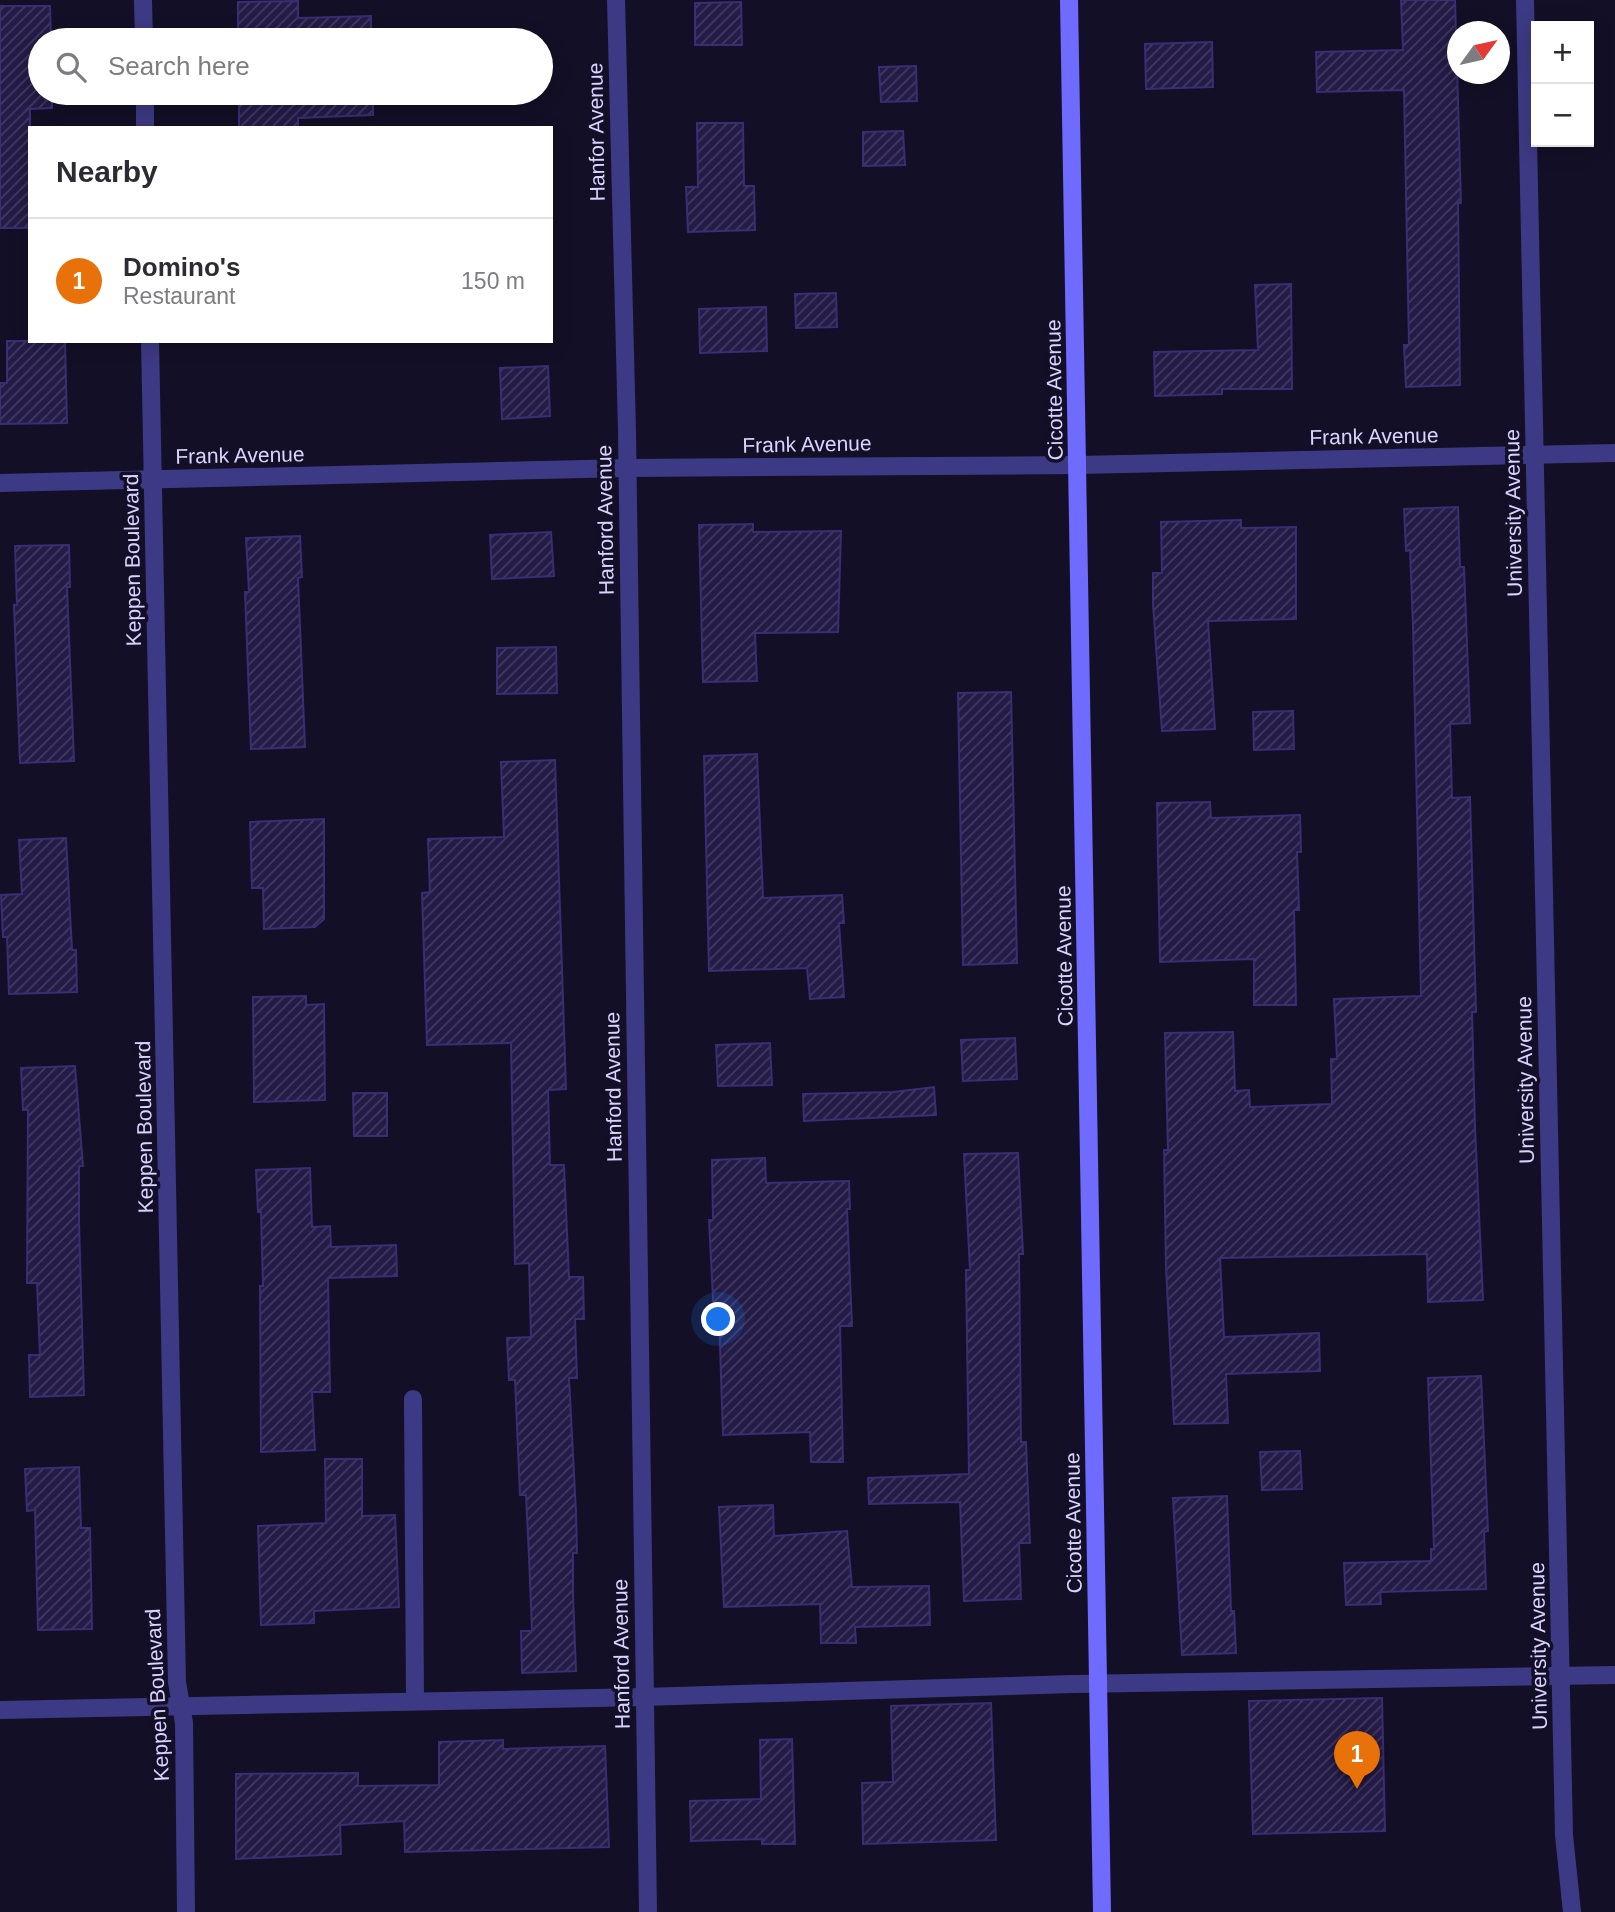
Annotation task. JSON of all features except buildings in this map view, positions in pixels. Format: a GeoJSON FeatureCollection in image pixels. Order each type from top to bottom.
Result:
{"type":"FeatureCollection","features":[{"type":"Feature","properties":{"kind":"street"},"geometry":{"type":"LineString","coordinates":[[143,0],[144,28]]}},
{"type":"Feature","properties":{"kind":"street","name":"Hanfor Avenue"},"geometry":{"type":"LineString","coordinates":[[616,0],[622,262]]}},
{"type":"Feature","properties":{"kind":"street","name":"Cicotte Avenue"},"geometry":{"type":"LineString","coordinates":[[1069,0],[1102,1912]]}},
{"type":"Feature","properties":{"kind":"street","name":"University Avenue"},"geometry":{"type":"LineString","coordinates":[[1525,0],[1528,246],[1564,1835],[1572,1912]]}},
{"type":"Feature","properties":{"kind":"street"},"geometry":{"type":"LineString","coordinates":[[145,105],[145,126]]}},
{"type":"Feature","properties":{"kind":"street","name":"Hanford Avenue"},"geometry":{"type":"LineString","coordinates":[[622,262],[648,1912]]}},
{"type":"Feature","properties":{"kind":"street","name":"Keppen Boulevard"},"geometry":{"type":"LineString","coordinates":[[150,343],[177,1654],[184,1723],[186,1912]]}},
{"type":"Feature","properties":{"kind":"street","name":"Frank Avenue"},"geometry":{"type":"LineString","coordinates":[[0,483],[627,468],[1079,465],[1615,453]]}},
{"type":"Feature","properties":{"kind":"street"},"geometry":{"type":"LineString","coordinates":[[413,1399],[415,1700]]}},
{"type":"Feature","properties":{"kind":"street"},"geometry":{"type":"LineString","coordinates":[[0,1710],[645,1697],[1098,1684],[1615,1675]]}},
{"type":"Feature","properties":{"kind":"place","name":"Domino's"},"geometry":{"type":"Point","coordinates":[1357,1789]}}]}
